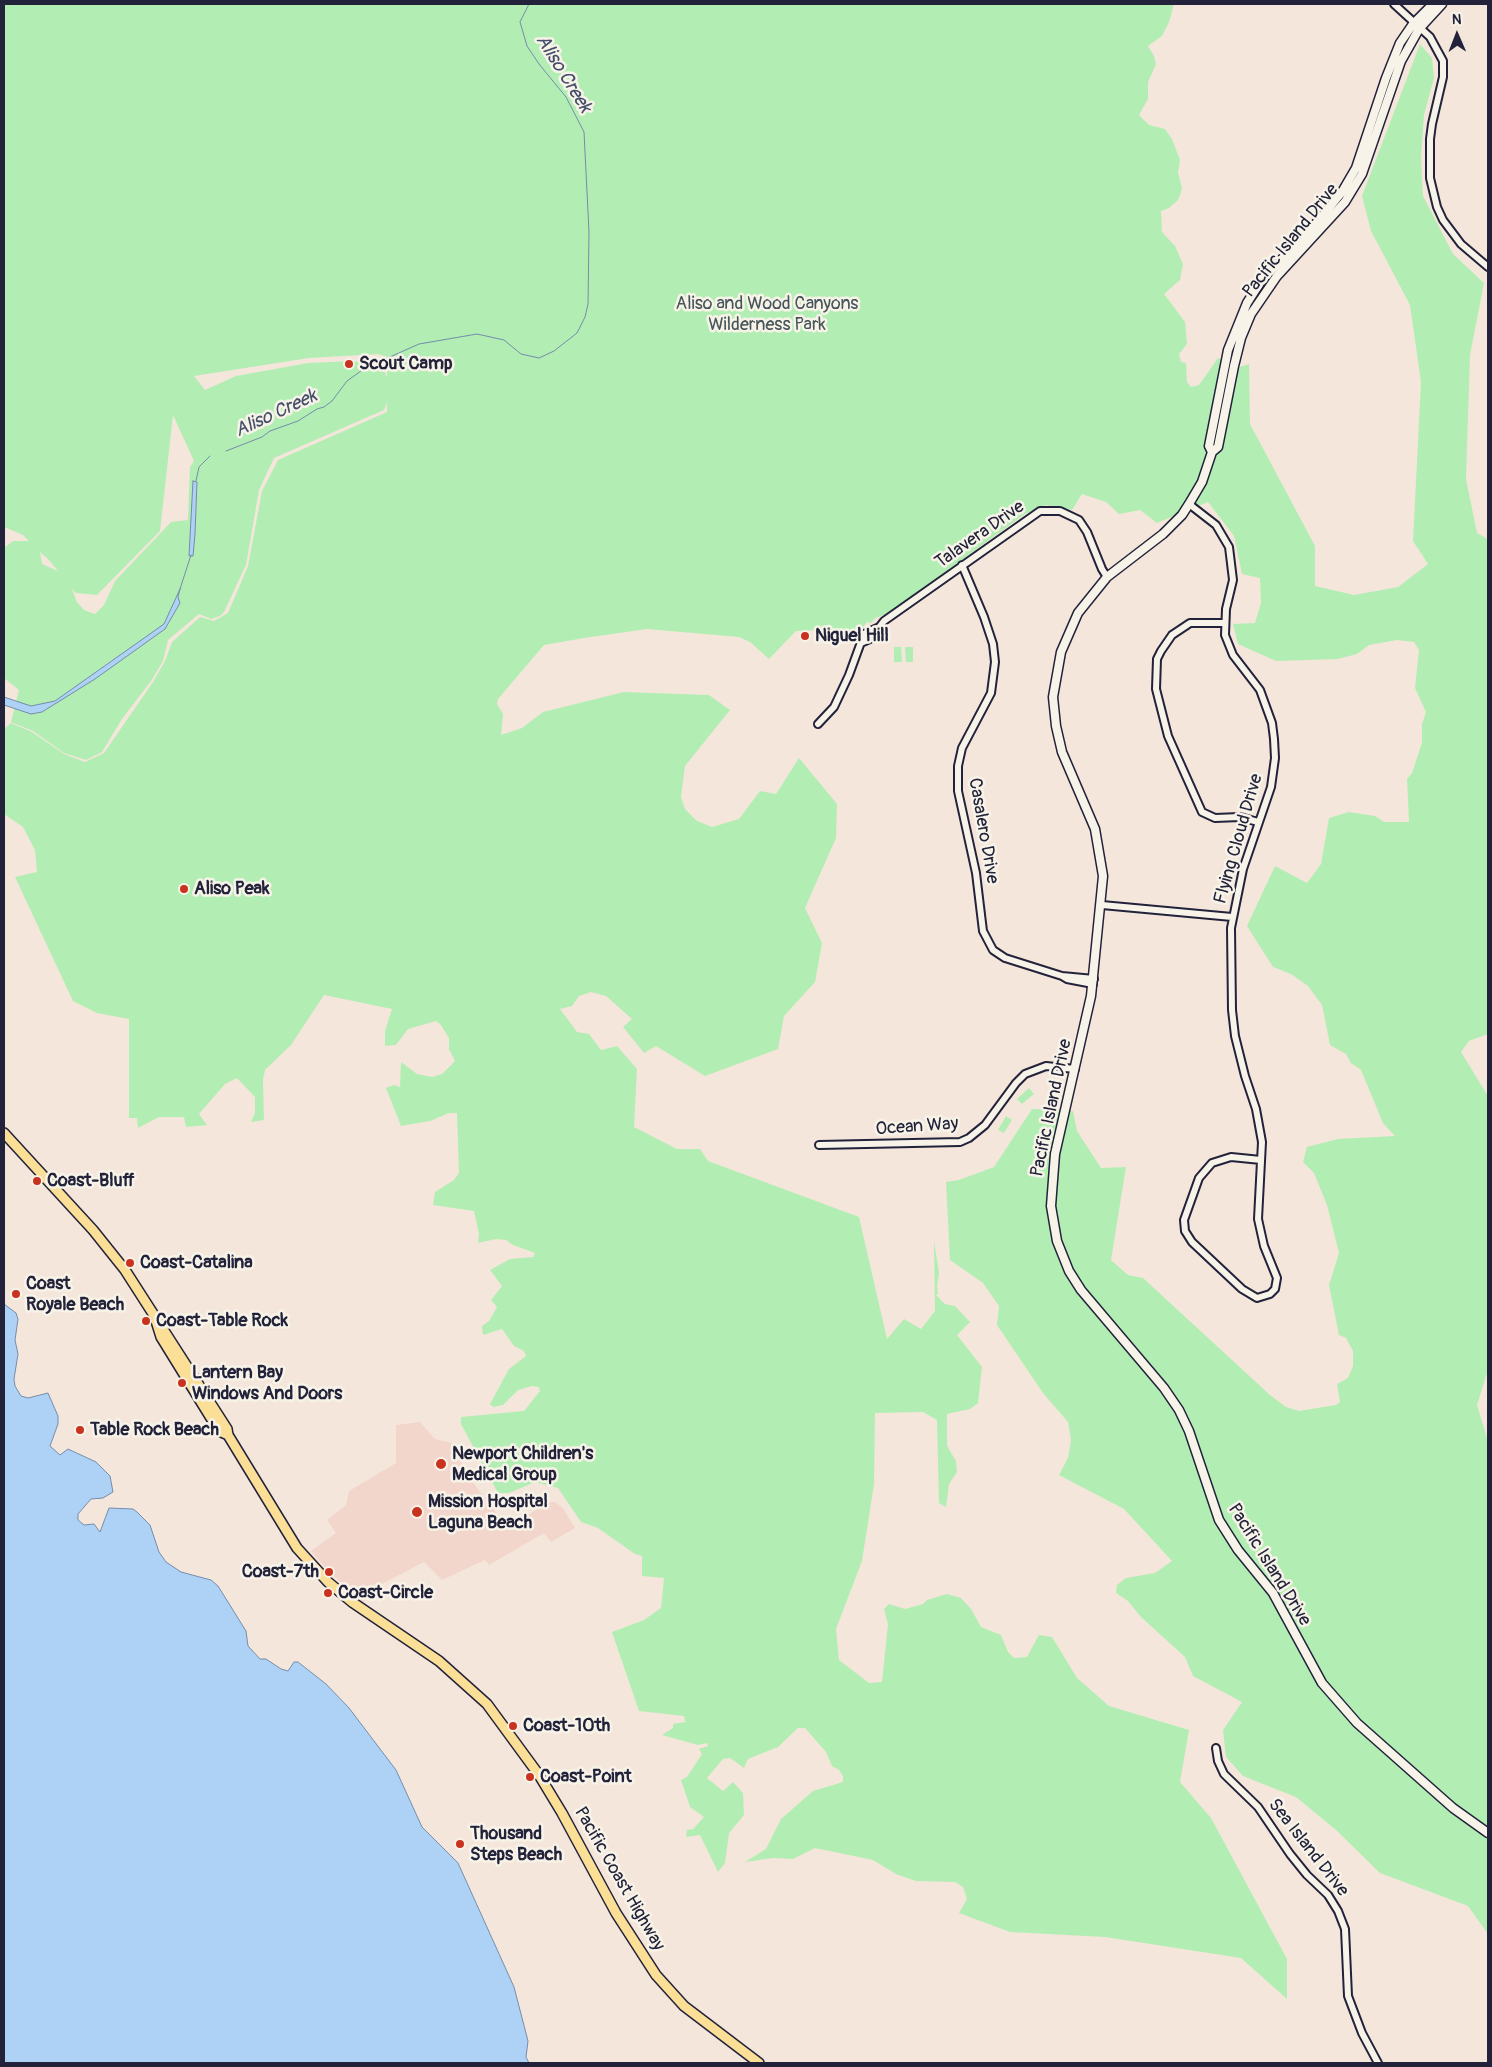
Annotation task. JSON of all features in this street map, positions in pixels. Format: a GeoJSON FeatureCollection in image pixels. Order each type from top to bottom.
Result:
{"type":"FeatureCollection","features":[{"type":"Feature","properties":{"kind":"highway","name":"Pacific Coast Highway"},"geometry":{"type":"LineString","coordinates":[[4,1132],[109,1248],[155,1319],[164,1328],[211,1407]]}},
{"type":"Feature","properties":{"kind":"highway","name":"Pacific Coast Highway"},"geometry":{"type":"LineString","coordinates":[[155,1319],[159,1332],[183,1372],[227,1429],[228,1435],[289,1537],[311,1564],[352,1602],[439,1661],[487,1704],[539,1775],[562,1813],[624,1927],[656,1975],[684,2006],[760,2063]]}},
{"type":"Feature","properties":{"kind":"highway"},"geometry":{"type":"LineString","coordinates":[[159,1332],[164,1335],[174,1351],[180,1354],[183,1372]]}},
{"type":"Feature","properties":{"kind":"main road","name":"Pacific Island Drive"},"geometry":{"type":"LineString","coordinates":[[1433,4],[1416,26],[1401,61],[1362,174],[1345,202],[1277,276],[1251,314],[1236,359],[1218,447],[1212,452],[1202,482],[1182,515],[1163,534],[1107,577],[1078,613],[1068,632],[1057,666],[1053,697],[1054,714],[1062,752],[1091,818],[1098,840],[1103,876],[1102,905],[1093,981],[1055,1154],[1051,1193],[1057,1241],[1069,1271],[1081,1290],[1164,1388],[1179,1410],[1189,1431],[1219,1520],[1238,1550],[1273,1593],[1307,1657],[1330,1694],[1357,1723],[1453,1808],[1488,1833]]}},
{"type":"Feature","properties":{"kind":"main road","name":"Pacific Island Drive"},"geometry":{"type":"LineString","coordinates":[[1416,26],[1442,4]]}},
{"type":"Feature","properties":{"kind":"street"},"geometry":{"type":"LineString","coordinates":[[1394,4],[1436,45],[1444,67],[1432,124],[1430,165],[1432,192],[1448,228],[1466,251],[1488,267]]}},
{"type":"Feature","properties":{"kind":"street","name":"Flying Cloud Drive"},"geometry":{"type":"LineString","coordinates":[[1189,504],[1216,525],[1229,547],[1233,580],[1224,623],[1228,645],[1257,685],[1272,723],[1275,758],[1274,773],[1243,869],[1232,917],[1232,1010],[1235,1036],[1260,1126],[1261,1160],[1258,1219],[1264,1246],[1277,1278],[1275,1289],[1270,1294],[1257,1298],[1242,1289],[1189,1238],[1184,1227],[1185,1213],[1204,1169],[1221,1158],[1261,1160]]}},
{"type":"Feature","properties":{"kind":"street","name":"Talavera Drive"},"geometry":{"type":"LineString","coordinates":[[818,724],[834,708],[849,675],[864,634],[877,628],[962,565],[1040,511],[1050,510],[1070,514],[1079,520],[1087,532],[1107,577]]}},
{"type":"Feature","properties":{"kind":"street","name":"Casalero Drive"},"geometry":{"type":"LineString","coordinates":[[962,565],[984,617],[993,644],[995,662],[991,693],[962,748],[957,774],[958,791],[976,873],[983,931],[993,950],[1005,958],[1067,979],[1093,981]]}},
{"type":"Feature","properties":{"kind":"street"},"geometry":{"type":"LineString","coordinates":[[1224,623],[1190,623],[1172,635],[1161,650],[1158,660],[1156,689],[1168,736],[1202,812],[1215,818],[1240,817],[1258,822]]}},
{"type":"Feature","properties":{"kind":"street"},"geometry":{"type":"LineString","coordinates":[[1102,905],[1232,917]]}},
{"type":"Feature","properties":{"kind":"street","name":"Ocean Way"},"geometry":{"type":"LineString","coordinates":[[819,1145],[960,1142],[969,1138],[985,1125],[1016,1083],[1025,1074],[1046,1066],[1075,1069]]}},
{"type":"Feature","properties":{"kind":"street","name":"Sea Island Drive"},"geometry":{"type":"LineString","coordinates":[[1216,1748],[1218,1762],[1224,1774],[1258,1807],[1290,1854],[1307,1875],[1328,1895],[1337,1910],[1345,1930],[1348,1996],[1362,2033],[1378,2063]]}},
{"type":"Feature","properties":{"kind":"shaded area","name":"Mission Hospital Laguna Beach"},"geometry":{"type":"Polygon","coordinates":[[[420,1422],[435,1439],[452,1443],[459,1450],[463,1470],[499,1516],[516,1519],[524,1518],[547,1502],[555,1502],[563,1508],[575,1528],[551,1542],[544,1533],[489,1565],[485,1560],[442,1580],[424,1562],[380,1585],[363,1602],[327,1570],[311,1551],[336,1533],[327,1520],[346,1505],[349,1491],[396,1463],[396,1425],[420,1422]]]}},
{"type":"Feature","properties":{"kind":"green space","name":"Aliso and Wood Canyons Wilderness Park"},"geometry":{"type":"Polygon","coordinates":[[[4,4],[1174,4],[1169,22],[1162,36],[1148,46],[1156,64],[1148,82],[1148,99],[1139,115],[1149,125],[1165,129],[1172,139],[1180,160],[1178,172],[1182,189],[1178,200],[1169,208],[1161,211],[1162,232],[1175,246],[1183,264],[1180,280],[1164,294],[1185,322],[1187,344],[1179,354],[1181,362],[1186,363],[1187,382],[1191,387],[1199,385],[1218,358],[1237,368],[1249,364],[1250,424],[1315,546],[1315,586],[1354,595],[1398,587],[1428,564],[1413,541],[1421,382],[1410,305],[1371,231],[1362,196],[1420,44],[1432,58],[1434,78],[1424,115],[1421,158],[1423,196],[1453,254],[1484,283],[1470,355],[1466,479],[1477,533],[1488,539],[1488,1034],[1469,1041],[1461,1052],[1488,1096],[1488,1370],[1477,1405],[1488,1441],[1488,1934],[1468,1906],[1380,1873],[1336,1830],[1296,1797],[1243,1776],[1226,1757],[1223,1730],[1242,1702],[1193,1676],[1185,1657],[1141,1617],[1128,1601],[1116,1593],[1117,1585],[1126,1578],[1155,1573],[1172,1561],[1124,1509],[1059,1475],[1068,1458],[1071,1440],[1068,1422],[1043,1393],[997,1325],[999,1306],[983,1283],[950,1260],[946,1182],[959,1180],[994,1167],[1032,1109],[1073,1111],[1077,1131],[1101,1168],[1126,1167],[1111,1260],[1128,1275],[1143,1278],[1270,1395],[1286,1407],[1299,1411],[1336,1405],[1340,1402],[1337,1384],[1348,1378],[1353,1366],[1353,1351],[1346,1338],[1339,1335],[1329,1285],[1339,1253],[1327,1205],[1314,1173],[1303,1162],[1307,1147],[1338,1139],[1395,1136],[1383,1123],[1361,1070],[1351,1063],[1346,1054],[1330,1045],[1322,1005],[1308,986],[1291,974],[1273,967],[1247,926],[1275,866],[1307,883],[1321,864],[1329,818],[1349,812],[1375,816],[1384,822],[1409,822],[1407,779],[1412,773],[1422,743],[1422,724],[1426,712],[1415,688],[1419,650],[1414,642],[1397,640],[1369,645],[1357,654],[1338,659],[1276,661],[1238,644],[1233,624],[1255,623],[1261,603],[1260,578],[1242,574],[1234,536],[1208,502],[1157,523],[1140,510],[1119,514],[1106,502],[1082,494],[1072,510],[1045,505],[1025,514],[887,614],[875,618],[871,623],[867,622],[850,643],[817,630],[796,631],[769,659],[750,642],[739,637],[647,629],[584,638],[544,645],[498,699],[497,704],[503,714],[501,735],[522,728],[543,712],[624,692],[709,695],[730,710],[685,766],[681,797],[685,809],[697,821],[712,827],[739,819],[760,791],[776,794],[799,758],[837,804],[836,838],[805,908],[822,943],[815,982],[784,1016],[778,1049],[705,1076],[656,1046],[644,1053],[623,1027],[632,1019],[606,996],[591,992],[579,996],[572,1006],[560,1009],[577,1032],[589,1034],[601,1050],[617,1046],[637,1069],[634,1127],[677,1149],[700,1149],[708,1161],[859,1217],[887,1339],[904,1319],[921,1329],[935,1311],[934,1241],[939,1273],[938,1294],[936,1295],[945,1304],[955,1306],[970,1322],[957,1335],[982,1367],[978,1403],[970,1409],[947,1414],[947,1446],[956,1461],[957,1472],[949,1484],[946,1507],[939,1503],[937,1420],[923,1412],[875,1413],[874,1484],[862,1561],[836,1629],[839,1660],[869,1683],[882,1682],[888,1624],[884,1609],[889,1604],[905,1609],[947,1594],[961,1598],[971,1609],[981,1627],[1001,1635],[1008,1652],[1014,1658],[1027,1657],[1039,1635],[1052,1637],[1077,1678],[1109,1706],[1189,1730],[1180,1782],[1211,1818],[1287,1959],[1287,1999],[1241,1958],[1105,1937],[1010,1932],[959,1913],[967,1899],[963,1887],[955,1882],[916,1881],[896,1874],[873,1860],[815,1848],[793,1859],[773,1858],[745,1862],[766,1849],[781,1819],[813,1791],[843,1782],[843,1776],[839,1770],[832,1766],[826,1752],[805,1728],[798,1728],[778,1747],[748,1759],[744,1768],[730,1758],[723,1759],[707,1778],[723,1791],[733,1782],[743,1793],[744,1815],[729,1833],[725,1863],[718,1872],[700,1835],[686,1837],[687,1830],[693,1829],[704,1817],[690,1807],[681,1780],[687,1777],[702,1754],[699,1749],[708,1746],[707,1743],[698,1745],[662,1735],[673,1728],[673,1724],[685,1722],[684,1716],[639,1711],[612,1632],[644,1620],[661,1608],[664,1578],[642,1576],[642,1556],[635,1554],[598,1528],[581,1522],[558,1488],[535,1482],[509,1493],[498,1493],[461,1424],[461,1417],[524,1411],[540,1391],[539,1387],[532,1386],[518,1390],[503,1405],[493,1407],[490,1404],[509,1369],[526,1356],[524,1351],[514,1346],[502,1329],[483,1335],[482,1326],[489,1321],[497,1307],[491,1300],[502,1286],[490,1270],[510,1259],[533,1257],[535,1253],[513,1245],[506,1240],[496,1239],[478,1243],[479,1234],[474,1211],[433,1205],[435,1192],[454,1180],[459,1173],[457,1113],[449,1113],[430,1121],[401,1126],[386,1088],[394,1085],[400,1087],[401,1062],[417,1074],[432,1077],[442,1074],[455,1061],[449,1049],[449,1038],[441,1025],[436,1021],[408,1029],[396,1045],[385,1046],[385,1031],[392,1009],[324,995],[291,1045],[265,1070],[263,1080],[264,1120],[251,1122],[255,1113],[255,1097],[237,1078],[225,1084],[199,1114],[207,1125],[186,1127],[184,1117],[159,1117],[138,1128],[137,1118],[129,1118],[129,1019],[97,1013],[73,1001],[15,877],[37,872],[35,850],[23,827],[4,814],[4,729],[11,723],[32,732],[64,754],[85,762],[104,753],[153,682],[165,661],[172,642],[200,617],[214,621],[228,613],[248,566],[262,491],[278,460],[387,412],[387,402],[384,410],[274,458],[259,490],[246,565],[224,612],[220,616],[211,619],[199,614],[168,640],[163,661],[151,681],[122,719],[102,752],[86,760],[64,753],[33,731],[11,722],[19,690],[4,678],[4,553],[5,547],[13,541],[29,541],[23,535],[4,527],[4,4]],[[378,354],[309,358],[194,376],[205,390],[236,376],[308,363],[354,361],[384,370],[387,378],[387,357],[378,354]],[[173,415],[160,531],[97,595],[76,593],[72,589],[77,602],[84,610],[95,614],[104,605],[115,581],[171,522],[188,520],[190,467],[194,461],[173,415]],[[40,552],[42,564],[58,571],[40,552]]]}},
{"type":"Feature","properties":{"kind":"green space"},"geometry":{"type":"Polygon","coordinates":[[[894,647],[901,647],[902,662],[894,662],[894,647]]]}},
{"type":"Feature","properties":{"kind":"green space"},"geometry":{"type":"Polygon","coordinates":[[[905,647],[913,647],[913,662],[906,662],[905,647]]]}},
{"type":"Feature","properties":{"kind":"green space"},"geometry":{"type":"Polygon","coordinates":[[[1029,1088],[1034,1094],[1022,1104],[1017,1099],[1029,1088]]]}},
{"type":"Feature","properties":{"kind":"green space"},"geometry":{"type":"Polygon","coordinates":[[[1006,1116],[1012,1120],[1004,1133],[998,1130],[1006,1116]]]}},
{"type":"Feature","properties":{"kind":"water"},"geometry":{"type":"Polygon","coordinates":[[[193,481],[197,482],[195,534],[193,556],[189,556],[193,481]]]}},
{"type":"Feature","properties":{"kind":"water"},"geometry":{"type":"Polygon","coordinates":[[[180,589],[178,597],[180,603],[165,629],[95,679],[42,712],[31,714],[4,705],[4,697],[31,706],[55,701],[164,624],[180,589]]]}},
{"type":"Feature","properties":{"kind":"water"},"geometry":{"type":"Polygon","coordinates":[[[4,1304],[16,1313],[18,1319],[15,1340],[18,1354],[14,1379],[15,1386],[21,1396],[28,1398],[48,1393],[58,1416],[58,1424],[50,1446],[60,1455],[68,1449],[96,1462],[110,1476],[113,1492],[103,1498],[91,1499],[78,1514],[78,1520],[84,1525],[94,1524],[100,1532],[109,1508],[133,1509],[150,1525],[159,1552],[166,1562],[181,1572],[211,1580],[218,1586],[246,1631],[248,1646],[260,1659],[266,1659],[281,1669],[288,1671],[294,1662],[298,1662],[326,1684],[349,1708],[396,1770],[422,1827],[458,1863],[514,1987],[528,2041],[526,2057],[529,2063],[4,2063],[4,1304]]]}},
{"type":"Feature","properties":{"kind":"waterway","name":"Aliso Creek"},"geometry":{"type":"LineString","coordinates":[[226,451],[262,437],[270,431],[298,421],[317,409],[324,407],[332,401],[347,381],[365,368],[419,344],[477,334],[504,340],[521,354],[539,358],[554,351],[577,333],[585,317],[588,304],[589,232],[584,132],[566,97],[527,46],[520,22],[529,4]]}},
{"type":"Feature","properties":{"kind":"waterway","name":"Aliso Creek"},"geometry":{"type":"LineString","coordinates":[[196,481],[199,467],[210,456]]}},
{"type":"Feature","properties":{"kind":"waterway","name":"Aliso Creek"},"geometry":{"type":"LineString","coordinates":[[180,589],[191,555]]}},
{"type":"Feature","properties":{"kind":"place","name":"Scout Camp"},"geometry":{"type":"Point","coordinates":[349,364]}},
{"type":"Feature","properties":{"kind":"place","name":"Niguel Hill"},"geometry":{"type":"Point","coordinates":[805,636]}},
{"type":"Feature","properties":{"kind":"place","name":"Aliso Peak"},"geometry":{"type":"Point","coordinates":[184,889]}},
{"type":"Feature","properties":{"kind":"place","name":"Coast-Bluff"},"geometry":{"type":"Point","coordinates":[37,1181]}},
{"type":"Feature","properties":{"kind":"place","name":"Coast-Catalina"},"geometry":{"type":"Point","coordinates":[130,1263]}},
{"type":"Feature","properties":{"kind":"place","name":"Coast Royale Beach"},"geometry":{"type":"Point","coordinates":[16,1294]}},
{"type":"Feature","properties":{"kind":"place","name":"Coast-Table Rock"},"geometry":{"type":"Point","coordinates":[146,1321]}},
{"type":"Feature","properties":{"kind":"place","name":"Lantern Bay Windows And Doors"},"geometry":{"type":"Point","coordinates":[182,1383]}},
{"type":"Feature","properties":{"kind":"place","name":"Table Rock Beach"},"geometry":{"type":"Point","coordinates":[80,1430]}},
{"type":"Feature","properties":{"kind":"place","name":"Newport Children's Medical Group"},"geometry":{"type":"Point","coordinates":[441,1464]}},
{"type":"Feature","properties":{"kind":"place","name":"Mission Hospital Laguna Beach"},"geometry":{"type":"Point","coordinates":[417,1512]}},
{"type":"Feature","properties":{"kind":"place","name":"Coast-7th"},"geometry":{"type":"Point","coordinates":[329,1572]}},
{"type":"Feature","properties":{"kind":"place","name":"Coast-Circle"},"geometry":{"type":"Point","coordinates":[328,1593]}},
{"type":"Feature","properties":{"kind":"place","name":"Coast-10th"},"geometry":{"type":"Point","coordinates":[513,1726]}},
{"type":"Feature","properties":{"kind":"place","name":"Coast-Point"},"geometry":{"type":"Point","coordinates":[530,1777]}},
{"type":"Feature","properties":{"kind":"place","name":"Thousand Steps Beach"},"geometry":{"type":"Point","coordinates":[460,1844]}}]}
